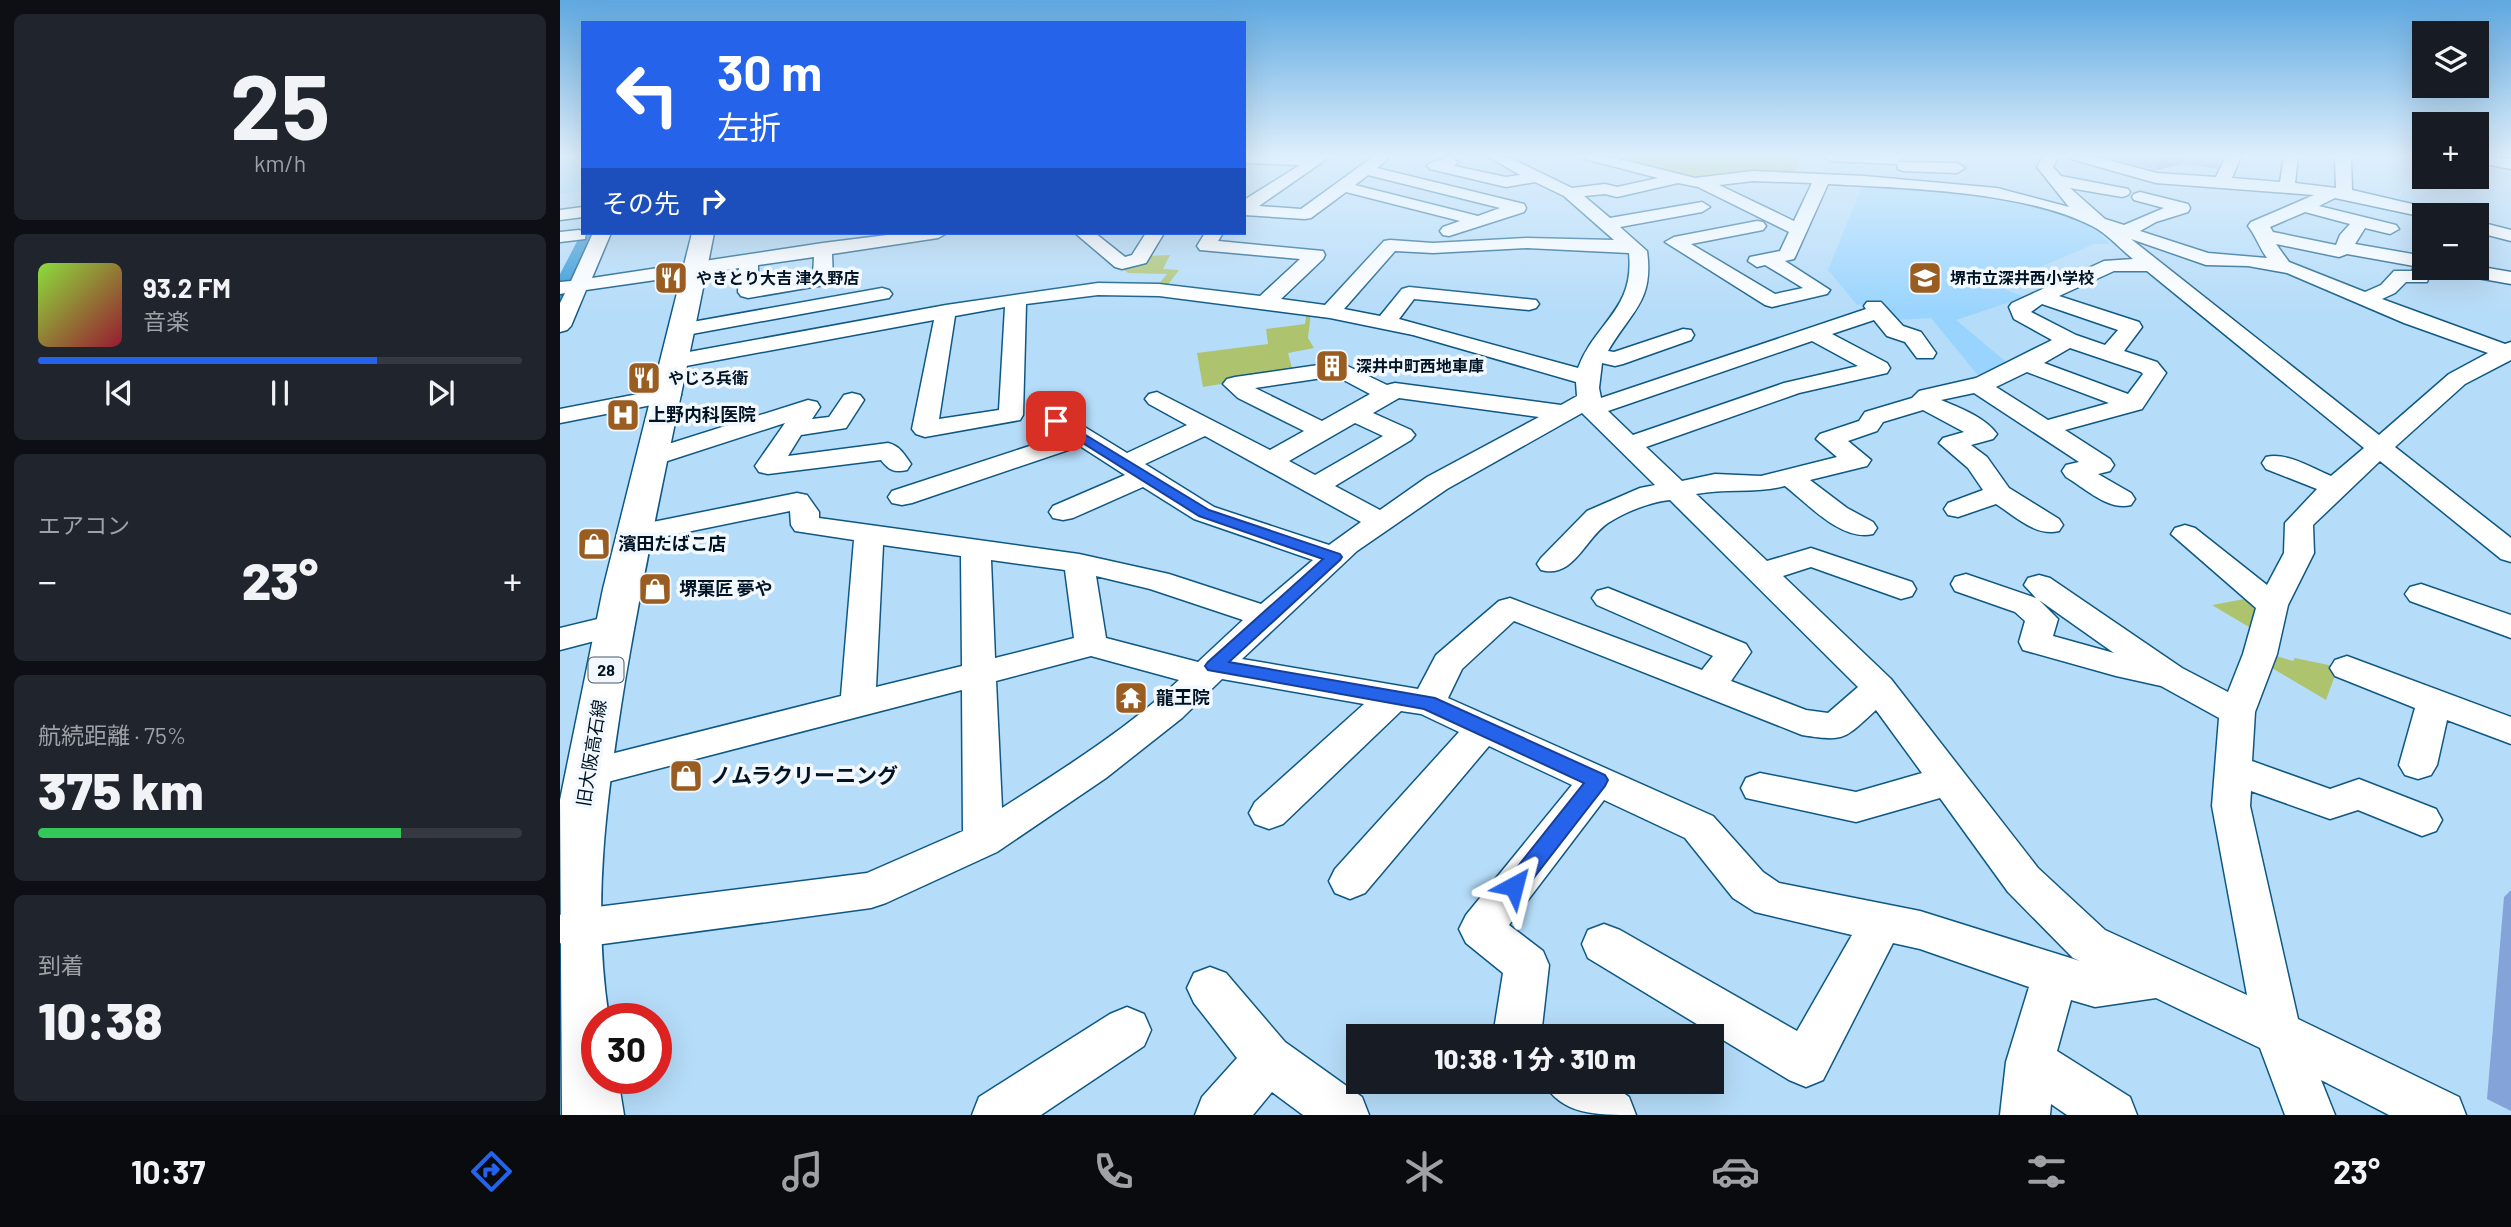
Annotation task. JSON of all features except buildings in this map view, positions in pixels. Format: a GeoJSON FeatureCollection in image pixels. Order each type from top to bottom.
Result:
{"type":"FeatureCollection","features":[{"type":"Feature","properties":{"kind":"main road","name":"旧大阪高石線"},"geometry":{"type":"LineString","coordinates":[[593,1115],[569,990],[573,898],[588,773],[633,534],[699,250]]}},
{"type":"Feature","properties":{"kind":"street"},"geometry":{"type":"LineString","coordinates":[[1246,209],[1305,214],[1313,208]]}},
{"type":"Feature","properties":{"kind":"street"},"geometry":{"type":"LineString","coordinates":[[1366,209],[1384,208]]}},
{"type":"Feature","properties":{"kind":"street"},"geometry":{"type":"LineString","coordinates":[[1432,208],[1479,220]]}},
{"type":"Feature","properties":{"kind":"street"},"geometry":{"type":"LineString","coordinates":[[1449,231],[1518,208]]}},
{"type":"Feature","properties":{"kind":"street"},"geometry":{"type":"LineString","coordinates":[[1585,391],[1639,283],[1636,249],[1612,208]]}},
{"type":"Feature","properties":{"kind":"street"},"geometry":{"type":"LineString","coordinates":[[1753,208],[1798,230]]}},
{"type":"Feature","properties":{"kind":"street"},"geometry":{"type":"LineString","coordinates":[[1719,269],[1787,255],[1804,208]]}},
{"type":"Feature","properties":{"kind":"street"},"geometry":{"type":"LineString","coordinates":[[2056,208],[2196,257],[2233,260],[2279,272],[2509,351]]}},
{"type":"Feature","properties":{"kind":"street"},"geometry":{"type":"LineString","coordinates":[[2080,208],[2511,553]]}},
{"type":"Feature","properties":{"kind":"street"},"geometry":{"type":"LineString","coordinates":[[2126,232],[2150,218],[2182,208]]}},
{"type":"Feature","properties":{"kind":"street"},"geometry":{"type":"LineString","coordinates":[[2262,213],[2302,208]]}},
{"type":"Feature","properties":{"kind":"street"},"geometry":{"type":"LineString","coordinates":[[2299,209],[2390,229]]}},
{"type":"Feature","properties":{"kind":"street"},"geometry":{"type":"LineString","coordinates":[[560,215],[581,212]]}},
{"type":"Feature","properties":{"kind":"street"},"geometry":{"type":"LineString","coordinates":[[2262,213],[2339,251],[2350,237],[2424,262],[2420,278],[2401,275],[2388,289],[2364,300]]}},
{"type":"Feature","properties":{"kind":"street"},"geometry":{"type":"LineString","coordinates":[[2262,213],[2267,246],[2279,272]]}},
{"type":"Feature","properties":{"kind":"street"},"geometry":{"type":"LineString","coordinates":[[1757,226],[1674,242],[1772,301],[1820,290],[1768,259]]}},
{"type":"Feature","properties":{"kind":"street"},"geometry":{"type":"LineString","coordinates":[[2489,230],[2511,236]]}},
{"type":"Feature","properties":{"kind":"street"},"geometry":{"type":"LineString","coordinates":[[560,326],[570,261],[600,235]]}},
{"type":"Feature","properties":{"kind":"street"},"geometry":{"type":"LineString","coordinates":[[570,261],[699,250],[750,259],[826,243],[916,235]]}},
{"type":"Feature","properties":{"kind":"street"},"geometry":{"type":"LineString","coordinates":[[1087,235],[1122,263],[1139,259],[1154,235]]}},
{"type":"Feature","properties":{"kind":"street"},"geometry":{"type":"LineString","coordinates":[[1213,235],[1206,246],[1316,255],[1265,303]]}},
{"type":"Feature","properties":{"kind":"street"},"geometry":{"type":"LineString","coordinates":[[750,259],[748,292],[823,280],[826,243]]}},
{"type":"Feature","properties":{"kind":"street"},"geometry":{"type":"LineString","coordinates":[[1330,313],[1390,245],[1433,248],[1527,243],[1659,252],[1682,247]]}},
{"type":"Feature","properties":{"kind":"street"},"geometry":{"type":"LineString","coordinates":[[2045,428],[2133,404],[2155,373],[2149,367],[2068,340],[2021,315],[2020,307],[2111,265],[2152,265]]}},
{"type":"Feature","properties":{"kind":"street"},"geometry":{"type":"LineString","coordinates":[[2489,274],[2511,278]]}},
{"type":"Feature","properties":{"kind":"street"},"geometry":{"type":"LineString","coordinates":[[675,362],[1016,299],[1111,289],[1201,294],[1385,323],[1465,341],[1585,391],[1628,445],[1879,688],[2023,880],[2089,944],[2278,1032],[2441,1115]]}},
{"type":"Feature","properties":{"kind":"street"},"geometry":{"type":"LineString","coordinates":[[1385,323],[1409,293],[1529,304]]}},
{"type":"Feature","properties":{"kind":"street"},"geometry":{"type":"LineString","coordinates":[[560,416],[675,362],[882,294]]}},
{"type":"Feature","properties":{"kind":"street"},"geometry":{"type":"LineString","coordinates":[[2042,297],[2131,327],[2110,354]]}},
{"type":"Feature","properties":{"kind":"street"},"geometry":{"type":"LineString","coordinates":[[946,312],[925,429],[1011,415],[1016,299]]}},
{"type":"Feature","properties":{"kind":"street"},"geometry":{"type":"LineString","coordinates":[[1270,461],[1395,390],[1585,391],[1741,358],[1814,334],[1876,309],[1895,331],[1913,337],[1925,352]]}},
{"type":"Feature","properties":{"kind":"street"},"geometry":{"type":"LineString","coordinates":[[1628,445],[1775,378],[1879,368],[1814,334]]}},
{"type":"Feature","properties":{"kind":"street"},"geometry":{"type":"LineString","coordinates":[[573,929],[871,890],[984,841],[1093,768],[1170,709],[1266,617],[1334,557],[1381,522],[1437,483],[1585,391],[1615,359],[1683,335]]}},
{"type":"Feature","properties":{"kind":"street"},"geometry":{"type":"LineString","coordinates":[[1552,564],[1597,517],[1650,494],[1715,482],[1761,484],[1858,460],[1829,439],[1868,426],[1874,417],[1923,401],[1927,396],[1978,385],[2026,365],[2068,340]]}},
{"type":"Feature","properties":{"kind":"street"},"geometry":{"type":"LineString","coordinates":[[2310,1115],[2278,1032],[2231,806],[2237,712],[2260,654],[2272,605],[2299,553],[2299,523],[2335,487],[2457,379],[2509,351]]}},
{"type":"Feature","properties":{"kind":"street"},"geometry":{"type":"LineString","coordinates":[[1741,358],[1775,378]]}},
{"type":"Feature","properties":{"kind":"street"},"geometry":{"type":"LineString","coordinates":[[2026,365],[2133,404]]}},
{"type":"Feature","properties":{"kind":"street"},"geometry":{"type":"LineString","coordinates":[[1323,431],[1246,393],[1235,384],[1339,369],[1387,394]]}},
{"type":"Feature","properties":{"kind":"street"},"geometry":{"type":"LineString","coordinates":[[1978,385],[2101,464],[2075,471],[2121,499]]}},
{"type":"Feature","properties":{"kind":"street"},"geometry":{"type":"LineString","coordinates":[[1157,399],[1381,522]]}},
{"type":"Feature","properties":{"kind":"street"},"geometry":{"type":"LineString","coordinates":[[792,429],[837,423],[852,400]]}},
{"type":"Feature","properties":{"kind":"street"},"geometry":{"type":"LineString","coordinates":[[1923,401],[1959,417],[1984,434],[1952,443],[1978,463],[1999,494],[2049,525]]}},
{"type":"Feature","properties":{"kind":"street"},"geometry":{"type":"LineString","coordinates":[[652,458],[808,407],[768,466],[888,451],[898,464]]}},
{"type":"Feature","properties":{"kind":"street"},"geometry":{"type":"LineString","coordinates":[[1315,485],[1402,435],[1354,413]]}},
{"type":"Feature","properties":{"kind":"street"},"geometry":{"type":"LineString","coordinates":[[1056,421],[1204,513],[1334,557]]}},
{"type":"Feature","properties":{"kind":"street"},"geometry":{"type":"LineString","coordinates":[[1063,512],[1206,426]]}},
{"type":"Feature","properties":{"kind":"street"},"geometry":{"type":"LineString","coordinates":[[902,497],[1083,437]]}},
{"type":"Feature","properties":{"kind":"street"},"geometry":{"type":"LineString","coordinates":[[2275,463],[2335,487]]}},
{"type":"Feature","properties":{"kind":"street"},"geometry":{"type":"LineString","coordinates":[[1790,477],[1837,514],[1863,528]]}},
{"type":"Feature","properties":{"kind":"street"},"geometry":{"type":"LineString","coordinates":[[1958,509],[1999,494]]}},
{"type":"Feature","properties":{"kind":"street"},"geometry":{"type":"LineString","coordinates":[[633,534],[797,501],[805,512],[805,525],[1079,562],[1158,582],[1266,617]]}},
{"type":"Feature","properties":{"kind":"street"},"geometry":{"type":"LineString","coordinates":[[859,705],[869,534]]}},
{"type":"Feature","properties":{"kind":"street"},"geometry":{"type":"LineString","coordinates":[[2185,534],[2272,605]]}},
{"type":"Feature","properties":{"kind":"street"},"geometry":{"type":"LineString","coordinates":[[976,548],[984,841]]}},
{"type":"Feature","properties":{"kind":"street"},"geometry":{"type":"LineString","coordinates":[[1762,573],[1811,557],[1901,589]]}},
{"type":"Feature","properties":{"kind":"street"},"geometry":{"type":"LineString","coordinates":[[1079,562],[1091,645]]}},
{"type":"Feature","properties":{"kind":"street"},"geometry":{"type":"LineString","coordinates":[[1966,584],[2026,605],[2042,619],[2035,642],[2116,665],[2170,676]]}},
{"type":"Feature","properties":{"kind":"street"},"geometry":{"type":"LineString","coordinates":[[2039,585],[2170,676],[2237,712]]}},
{"type":"Feature","properties":{"kind":"street"},"geometry":{"type":"LineString","coordinates":[[2421,594],[2511,627]]}},
{"type":"Feature","properties":{"kind":"street"},"geometry":{"type":"LineString","coordinates":[[1608,598],[1734,652],[1709,686]]}},
{"type":"Feature","properties":{"kind":"street"},"geometry":{"type":"LineString","coordinates":[[1269,813],[1410,701],[1510,608],[1802,723],[1835,727],[1879,688]]}},
{"type":"Feature","properties":{"kind":"street"},"geometry":{"type":"LineString","coordinates":[[1625,653],[1657,618]]}},
{"type":"Feature","properties":{"kind":"street"},"geometry":{"type":"LineString","coordinates":[[560,639],[614,626]]}},
{"type":"Feature","properties":{"kind":"street"},"geometry":{"type":"LineString","coordinates":[[588,773],[1091,645],[1209,671],[1410,701],[1483,729],[1699,827],[1748,885],[1770,899],[1920,930],[2095,986],[2157,977]]}},
{"type":"Feature","properties":{"kind":"street"},"geometry":{"type":"LineString","coordinates":[[2347,668],[2511,732]]}},
{"type":"Feature","properties":{"kind":"street"},"geometry":{"type":"LineString","coordinates":[[2418,765],[2434,702]]}},
{"type":"Feature","properties":{"kind":"street"},"geometry":{"type":"LineString","coordinates":[[1350,881],[1483,729]]}},
{"type":"Feature","properties":{"kind":"street"},"geometry":{"type":"LineString","coordinates":[[2235,770],[2330,804],[2359,794],[2423,820]]}},
{"type":"Feature","properties":{"kind":"street"},"geometry":{"type":"LineString","coordinates":[[1519,1024],[1527,965],[1481,929],[1598,780]]}},
{"type":"Feature","properties":{"kind":"street"},"geometry":{"type":"LineString","coordinates":[[1760,788],[1856,807],[1948,781]]}},
{"type":"Feature","properties":{"kind":"street"},"geometry":{"type":"LineString","coordinates":[[1604,944],[1806,1063],[1882,922]]}},
{"type":"Feature","properties":{"kind":"street"},"geometry":{"type":"LineString","coordinates":[[2025,1115],[2030,1062],[2055,975]]}},
{"type":"Feature","properties":{"kind":"street"},"geometry":{"type":"LineString","coordinates":[[1210,988],[1268,1059],[1344,1115]]}},
{"type":"Feature","properties":{"kind":"street"},"geometry":{"type":"LineString","coordinates":[[997,1115],[1127,1030]]}},
{"type":"Feature","properties":{"kind":"street"},"geometry":{"type":"LineString","coordinates":[[1220,1115],[1268,1059]]}},
{"type":"Feature","properties":{"kind":"street"},"geometry":{"type":"LineString","coordinates":[[2030,1062],[2112,1115]]}},
{"type":"Feature","properties":{"kind":"street"},"geometry":{"type":"LineString","coordinates":[[1584,1094],[1611,1115]]}},
{"type":"Feature","properties":{"kind":"shaded area","name":"堺市立深井西小学校"},"geometry":{"type":"Polygon","coordinates":[[[1853,208],[2042,208],[2090,224],[2110,244],[2094,244],[1996,286],[2025,297],[1956,320],[2011,366],[1981,379],[1931,318],[1895,320],[1880,303],[1857,305],[1828,270],[1853,208]]]}},
{"type":"Feature","properties":{"kind":"green space"},"geometry":{"type":"Polygon","coordinates":[[[1170,255],[1163,269],[1179,270],[1166,287],[1157,286],[1167,274],[1128,273],[1119,266],[1147,256],[1170,255]]]}},
{"type":"Feature","properties":{"kind":"green space"},"geometry":{"type":"Polygon","coordinates":[[[1307,311],[1311,312],[1308,338],[1314,348],[1288,353],[1293,372],[1203,387],[1197,353],[1268,344],[1266,329],[1305,324],[1307,311]]]}},
{"type":"Feature","properties":{"kind":"green space"},"geometry":{"type":"Polygon","coordinates":[[[2250,598],[2261,607],[2254,630],[2212,605],[2250,598]]]}},
{"type":"Feature","properties":{"kind":"green space"},"geometry":{"type":"Polygon","coordinates":[[[2276,656],[2338,667],[2326,700],[2272,668],[2276,656]]]}},
{"type":"Feature","properties":{"kind":"waterway"},"geometry":{"type":"LineString","coordinates":[[560,303],[592,235]]}},
{"type":"Feature","properties":{"kind":"place","name":"やきとり大吉 津久野店"},"geometry":{"type":"Point","coordinates":[671,278]}},
{"type":"Feature","properties":{"kind":"place","name":"堺市立深井西小学校"},"geometry":{"type":"Point","coordinates":[1925,278]}},
{"type":"Feature","properties":{"kind":"place","name":"深井中町西地車庫"},"geometry":{"type":"Point","coordinates":[1332,366]}},
{"type":"Feature","properties":{"kind":"place","name":"やじろ兵衛"},"geometry":{"type":"Point","coordinates":[644,378]}},
{"type":"Feature","properties":{"kind":"place","name":"上野内科医院"},"geometry":{"type":"Point","coordinates":[623,415]}},
{"type":"Feature","properties":{"kind":"place","name":"濱田たばこ店"},"geometry":{"type":"Point","coordinates":[594,544]}},
{"type":"Feature","properties":{"kind":"place","name":"堺菓匠 夢や"},"geometry":{"type":"Point","coordinates":[655,589]}},
{"type":"Feature","properties":{"kind":"place","name":"龍王院"},"geometry":{"type":"Point","coordinates":[1131,698]}},
{"type":"Feature","properties":{"kind":"place","name":"ノムラクリーニング"},"geometry":{"type":"Point","coordinates":[686,776]}},
{"type":"Feature","properties":{"kind":"route"},"geometry":{"type":"LineString","coordinates":[[1056,421],[1204,513],[1334,557],[1214,666],[1392,699],[1428,703],[1598,780],[1514,886]]}}]}
